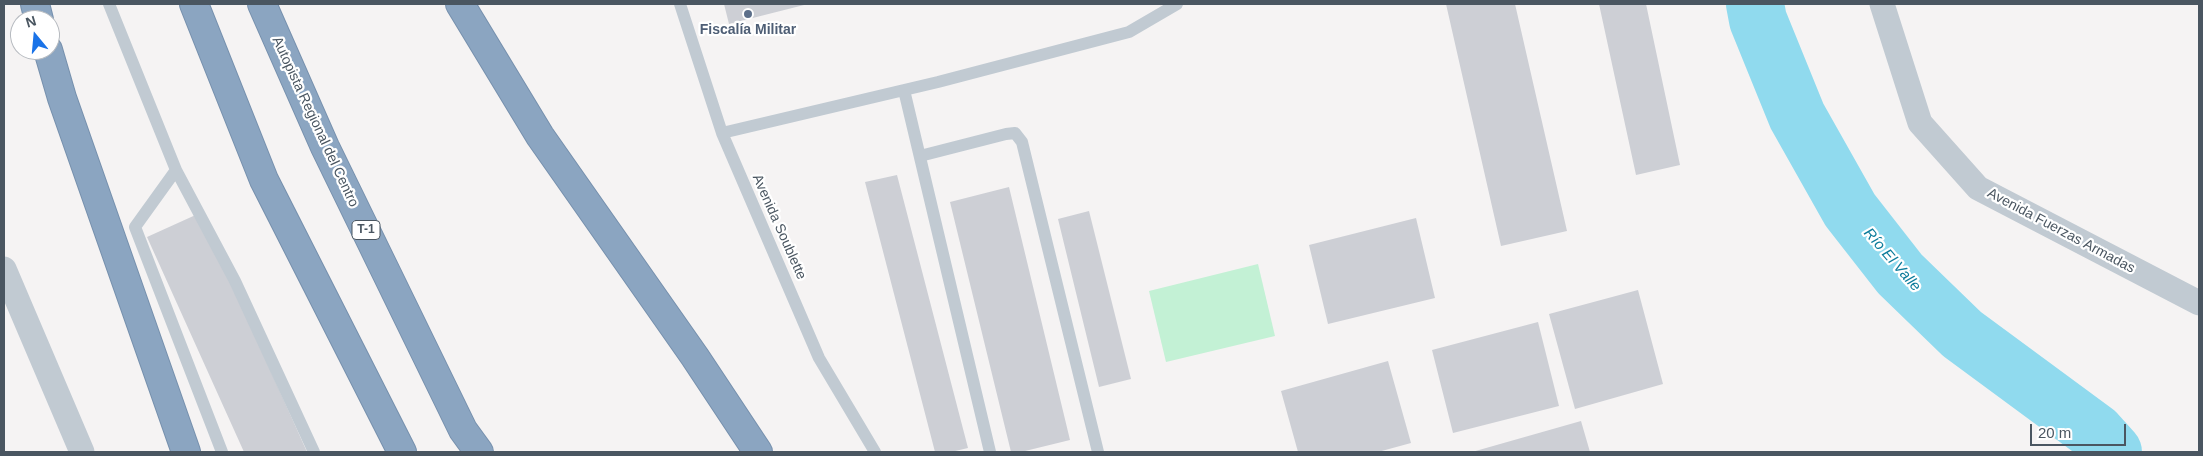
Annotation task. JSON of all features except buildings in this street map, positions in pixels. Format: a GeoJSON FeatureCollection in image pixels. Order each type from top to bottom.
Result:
{"type":"FeatureCollection","features":[{"type":"Feature","properties":{"kind":"highway"},"geometry":{"type":"LineString","coordinates":[[194,4],[264,180],[402,452]]}},
{"type":"Feature","properties":{"kind":"highway","name":"Autopista Regional del Centro"},"geometry":{"type":"LineString","coordinates":[[262,4],[325,147],[463,430],[479,452]]}},
{"type":"Feature","properties":{"kind":"highway"},"geometry":{"type":"LineString","coordinates":[[460,4],[540,136],[695,357],[758,452]]}},
{"type":"Feature","properties":{"kind":"highway"},"geometry":{"type":"LineString","coordinates":[[51,60],[62,98],[186,452]]}},
{"type":"Feature","properties":{"kind":"street","name":"Avenida Fuerzas Armadas"},"geometry":{"type":"LineString","coordinates":[[1882,4],[1920,123],[1978,188],[2199,303]]}},
{"type":"Feature","properties":{"kind":"street"},"geometry":{"type":"LineString","coordinates":[[4,269],[82,452]]}},
{"type":"Feature","properties":{"kind":"lane"},"geometry":{"type":"LineString","coordinates":[[109,4],[176,170],[235,280],[314,452]]}},
{"type":"Feature","properties":{"kind":"lane","name":"Avenida Soublette"},"geometry":{"type":"LineString","coordinates":[[680,4],[722,133],[820,358],[875,452]]}},
{"type":"Feature","properties":{"kind":"lane"},"geometry":{"type":"LineString","coordinates":[[722,133],[904,90],[1130,32],[1177,4]]}},
{"type":"Feature","properties":{"kind":"lane"},"geometry":{"type":"LineString","coordinates":[[904,90],[990,452]]}},
{"type":"Feature","properties":{"kind":"lane"},"geometry":{"type":"LineString","coordinates":[[920,156],[1006,134],[1015,133],[1022,142],[1098,452]]}},
{"type":"Feature","properties":{"kind":"lane"},"geometry":{"type":"LineString","coordinates":[[176,170],[135,227],[222,452]]}},
{"type":"Feature","properties":{"kind":"green space"},"geometry":{"type":"Polygon","coordinates":[[[1258,264],[1275,336],[1166,362],[1149,291],[1258,264]]]}},
{"type":"Feature","properties":{"kind":"waterway","name":"Río El Valle"},"geometry":{"type":"LineString","coordinates":[[1755,4],[1758,20],[1797,116],[1850,210],[1900,274],[1962,334],[2095,432],[2113,452]]}},
{"type":"Feature","properties":{"kind":"place","name":"Fiscalía Militar"},"geometry":{"type":"Point","coordinates":[748,14]}}]}
